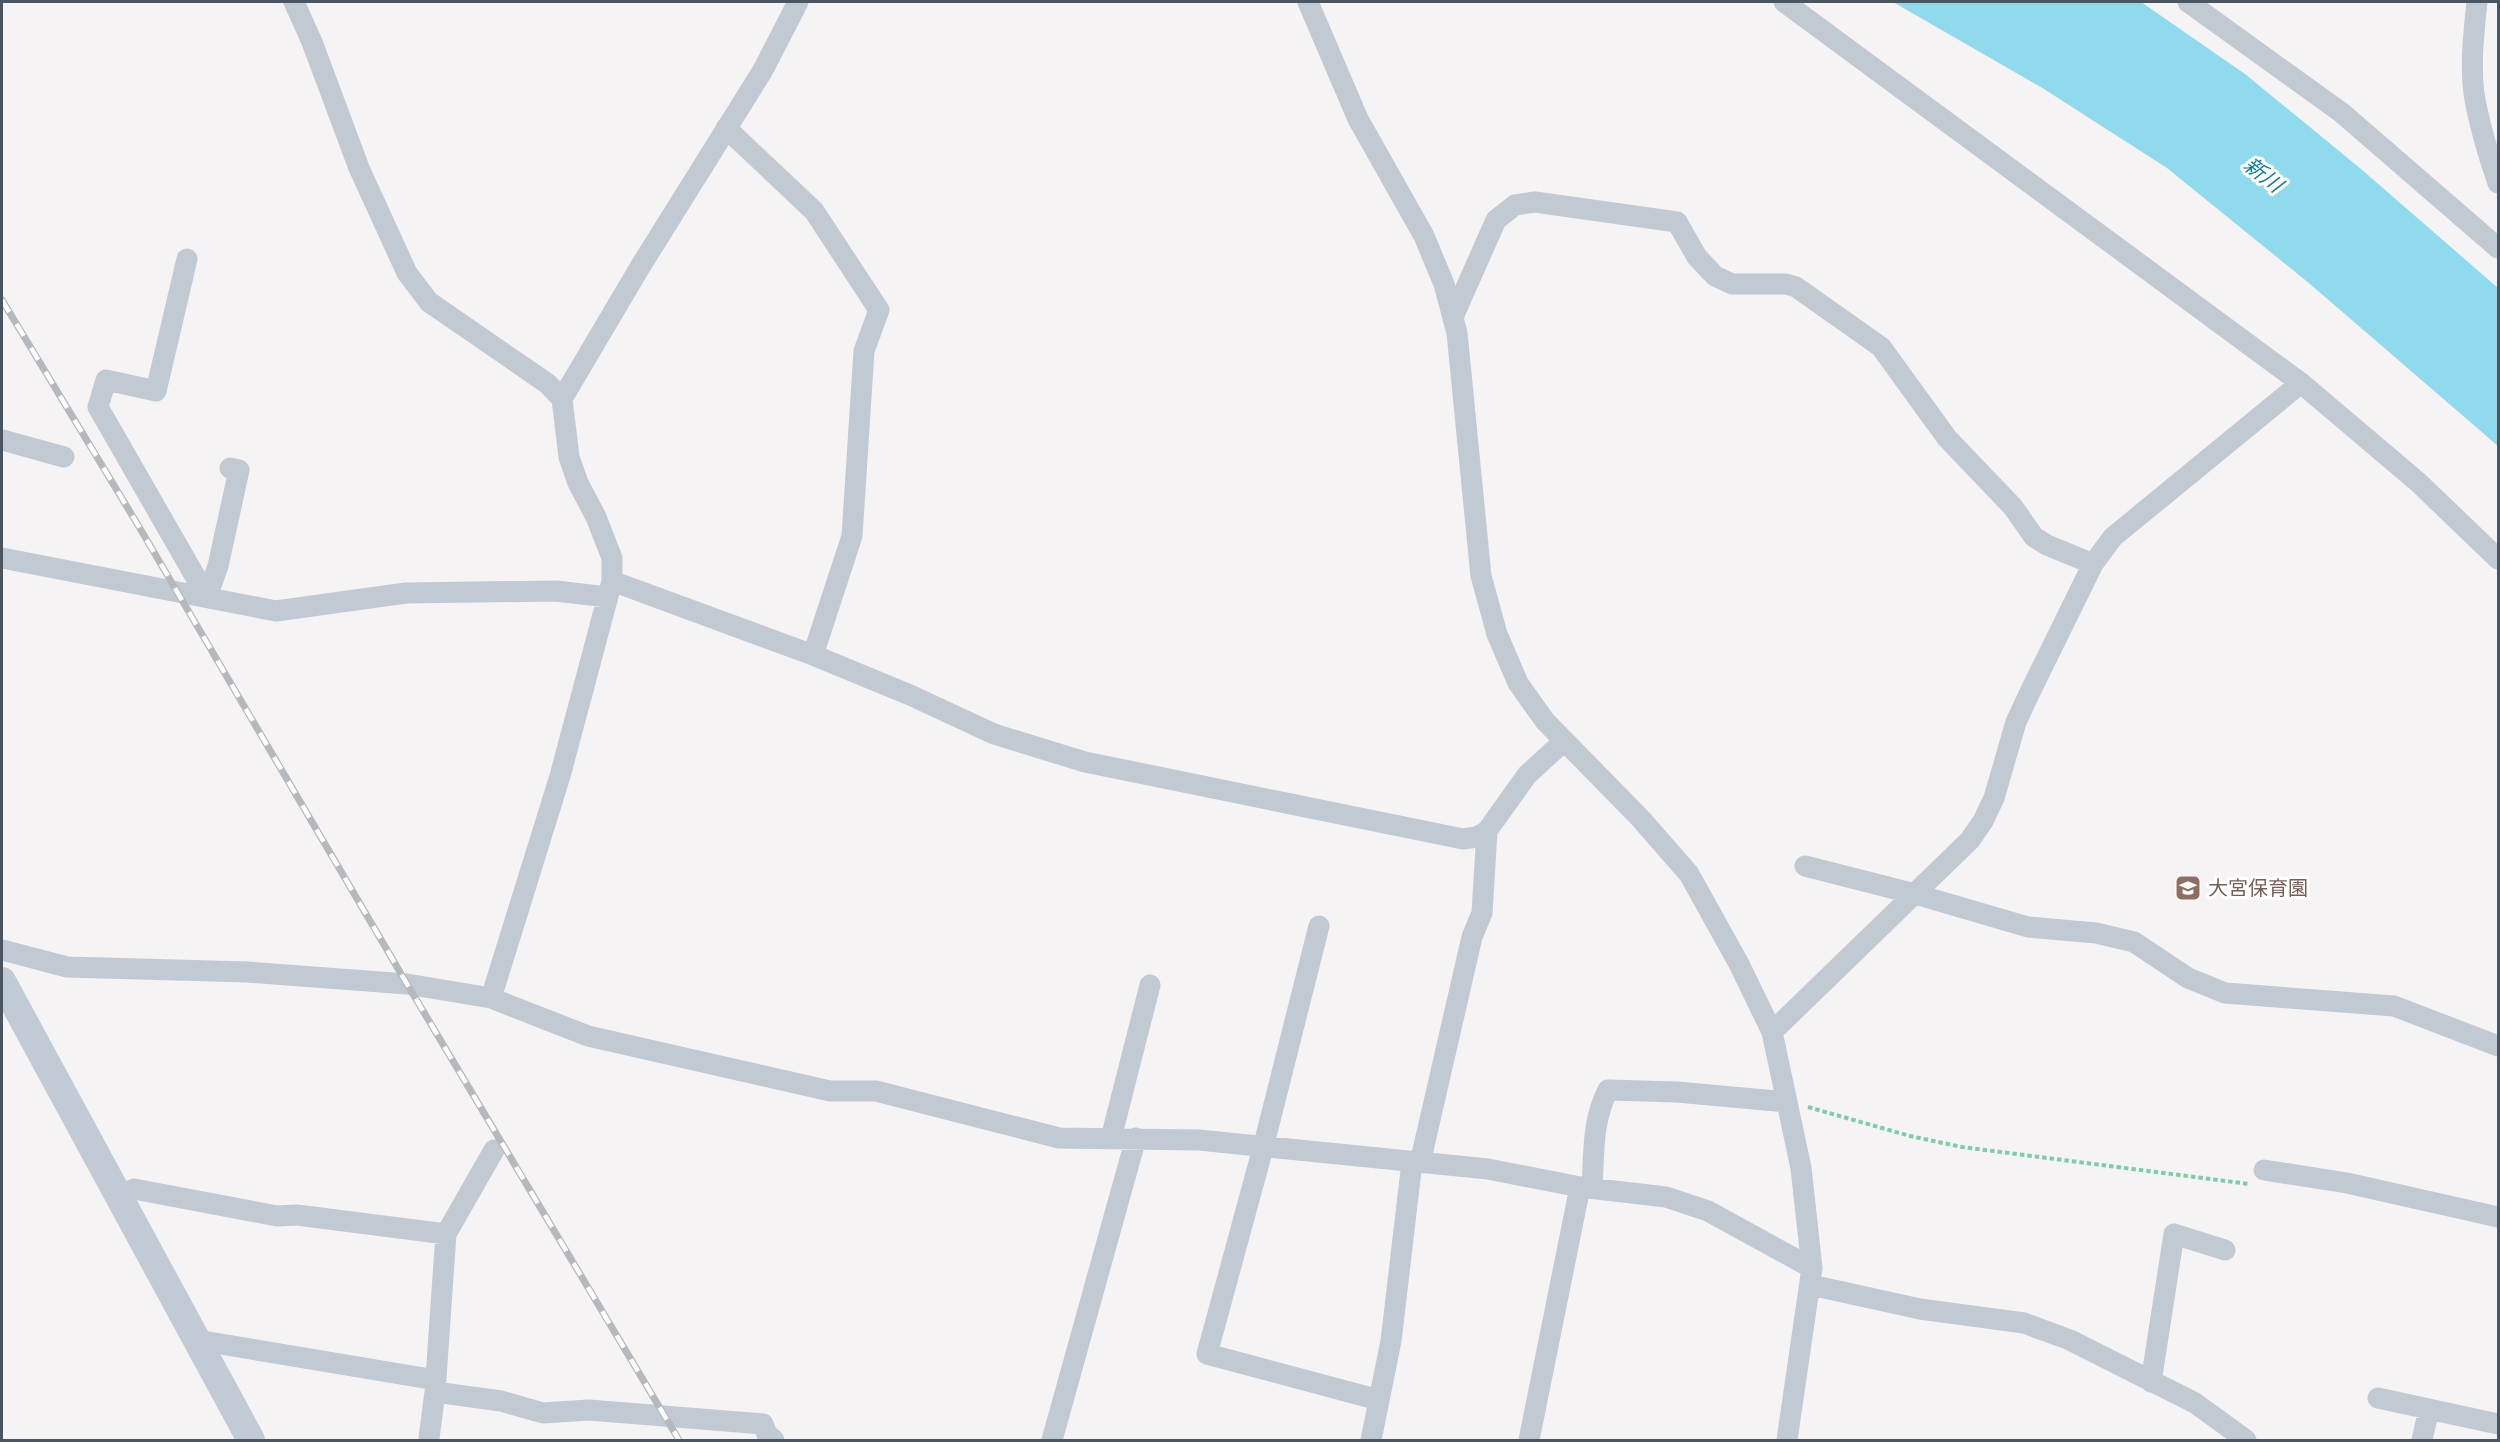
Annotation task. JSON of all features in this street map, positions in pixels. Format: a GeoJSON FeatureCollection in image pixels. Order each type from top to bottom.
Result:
{"type":"FeatureCollection","features":[{"type":"Feature","properties":{"kind":"street"},"geometry":{"type":"LineString","coordinates":[[294,2],[312,42],[359,168],[407,273],[429,302],[548,384],[562,399],[569,457],[578,483],[596,517],[612,558],[610,589],[560,776],[491,998]]}},
{"type":"Feature","properties":{"kind":"street"},"geometry":{"type":"LineString","coordinates":[[562,399],[622,296],[762,70],[798,2]]}},
{"type":"Feature","properties":{"kind":"street"},"geometry":{"type":"LineString","coordinates":[[1308,2],[1358,119],[1424,236],[1444,284],[1457,333],[1481,576],[1497,634],[1518,682],[1545,721],[1641,819],[1689,874],[1739,964],[1772,1032],[1801,1168],[1812,1276],[1786,1440]]}},
{"type":"Feature","properties":{"kind":"street"},"geometry":{"type":"LineString","coordinates":[[1784,2],[2301,383],[2419,483],[2499,559]]}},
{"type":"Feature","properties":{"kind":"street"},"geometry":{"type":"LineString","coordinates":[[2188,2],[2342,114],[2499,248]]}},
{"type":"Feature","properties":{"kind":"street"},"geometry":{"type":"LineString","coordinates":[[2477,2],[2473,49],[2474,93],[2489,156],[2499,183]]}},
{"type":"Feature","properties":{"kind":"street"},"geometry":{"type":"LineString","coordinates":[[726,128],[814,211],[879,310],[864,351],[852,536],[813,655]]}},
{"type":"Feature","properties":{"kind":"street"},"geometry":{"type":"LineString","coordinates":[[1453,317],[1497,220],[1515,205],[1535,202],[1677,222],[1697,257],[1715,276],[1732,284],[1786,284],[1796,287],[1881,347],[1947,438],[2013,507],[2034,537],[2047,545],[2093,564]]}},
{"type":"Feature","properties":{"kind":"street"},"geometry":{"type":"LineString","coordinates":[[188,259],[156,391],[106,380],[98,407],[207,597]]}},
{"type":"Feature","properties":{"kind":"street"},"geometry":{"type":"LineString","coordinates":[[1772,1032],[1970,840],[1983,821],[1994,798],[2016,722],[2093,564],[2113,537],[2301,383]]}},
{"type":"Feature","properties":{"kind":"street"},"geometry":{"type":"LineString","coordinates":[[2,440],[64,457]]}},
{"type":"Feature","properties":{"kind":"street"},"geometry":{"type":"LineString","coordinates":[[207,597],[218,566],[239,470],[230,468]]}},
{"type":"Feature","properties":{"kind":"street"},"geometry":{"type":"LineString","coordinates":[[2,558],[276,611],[406,593],[610,589],[813,655],[910,695],[994,734],[1085,762],[1454,838],[1477,837],[1487,831],[1527,775],[1564,741]]}},
{"type":"Feature","properties":{"kind":"street"},"geometry":{"type":"LineString","coordinates":[[1371,1440],[1390,1341],[1416,1163],[1472,937],[1482,913],[1487,831]]}},
{"type":"Feature","properties":{"kind":"street"},"geometry":{"type":"LineString","coordinates":[[1805,866],[1915,894],[2028,927],[2097,933],[2134,942],[2188,978],[2225,993],[2394,1006],[2499,1046]]}},
{"type":"Feature","properties":{"kind":"street"},"geometry":{"type":"LineString","coordinates":[[1319,926],[1263,1148],[1207,1354],[1379,1400]]}},
{"type":"Feature","properties":{"kind":"street"},"geometry":{"type":"LineString","coordinates":[[2,950],[67,967],[248,972],[407,984],[491,998],[588,1036],[830,1091],[876,1091],[1059,1138],[1199,1140],[1488,1169],[1586,1187],[1666,1197],[1708,1211],[1812,1276],[1920,1309],[2024,1323],[2070,1340],[2195,1403],[2246,1440]]}},
{"type":"Feature","properties":{"kind":"street"},"geometry":{"type":"LineString","coordinates":[[2,981],[251,1440]]}},
{"type":"Feature","properties":{"kind":"street"},"geometry":{"type":"LineString","coordinates":[[1111,1138],[1150,985]]}},
{"type":"Feature","properties":{"kind":"street"},"geometry":{"type":"LineString","coordinates":[[1529,1440],[1586,1187],[1596,1125],[1601,1103],[1608,1090],[1677,1092],[1787,1102]]}},
{"type":"Feature","properties":{"kind":"street"},"geometry":{"type":"LineString","coordinates":[[1052,1440],[1136,1138]]}},
{"type":"Feature","properties":{"kind":"street"},"geometry":{"type":"LineString","coordinates":[[429,1438],[436,1386],[446,1234],[494,1150]]}},
{"type":"Feature","properties":{"kind":"street"},"geometry":{"type":"LineString","coordinates":[[2258,1177],[2347,1184],[2499,1217]]}},
{"type":"Feature","properties":{"kind":"street"},"geometry":{"type":"LineString","coordinates":[[118,1196],[134,1189],[277,1216],[297,1215],[446,1234]]}},
{"type":"Feature","properties":{"kind":"street"},"geometry":{"type":"LineString","coordinates":[[2151,1382],[2174,1233],[2225,1250]]}},
{"type":"Feature","properties":{"kind":"street"},"geometry":{"type":"LineString","coordinates":[[196,1340],[436,1386],[543,1413],[589,1410],[762,1424],[767,1434],[774,1440]]}},
{"type":"Feature","properties":{"kind":"street"},"geometry":{"type":"LineString","coordinates":[[2378,1398],[2499,1424]]}},
{"type":"Feature","properties":{"kind":"street"},"geometry":{"type":"LineString","coordinates":[[2422,1440],[2429,1409]]}},
{"type":"Feature","properties":{"kind":"path"},"geometry":{"type":"LineString","coordinates":[[1787,1102],[1828,1111],[1910,1136],[1962,1147],[2258,1177]]}},
{"type":"Feature","properties":{"kind":"water","name":"新川"},"geometry":{"type":"Polygon","coordinates":[[[1893,2],[2141,2],[2245,74],[2361,169],[2498,288],[2498,446],[2310,284],[2167,168],[2044,89],[1893,2]]]}},
{"type":"Feature","properties":{"kind":"railway"},"geometry":{"type":"LineString","coordinates":[[2,300],[138,525],[407,984],[679,1440]]}},
{"type":"Feature","properties":{"kind":"place","name":"大宮保育園"},"geometry":{"type":"Point","coordinates":[2188,888]}}]}
